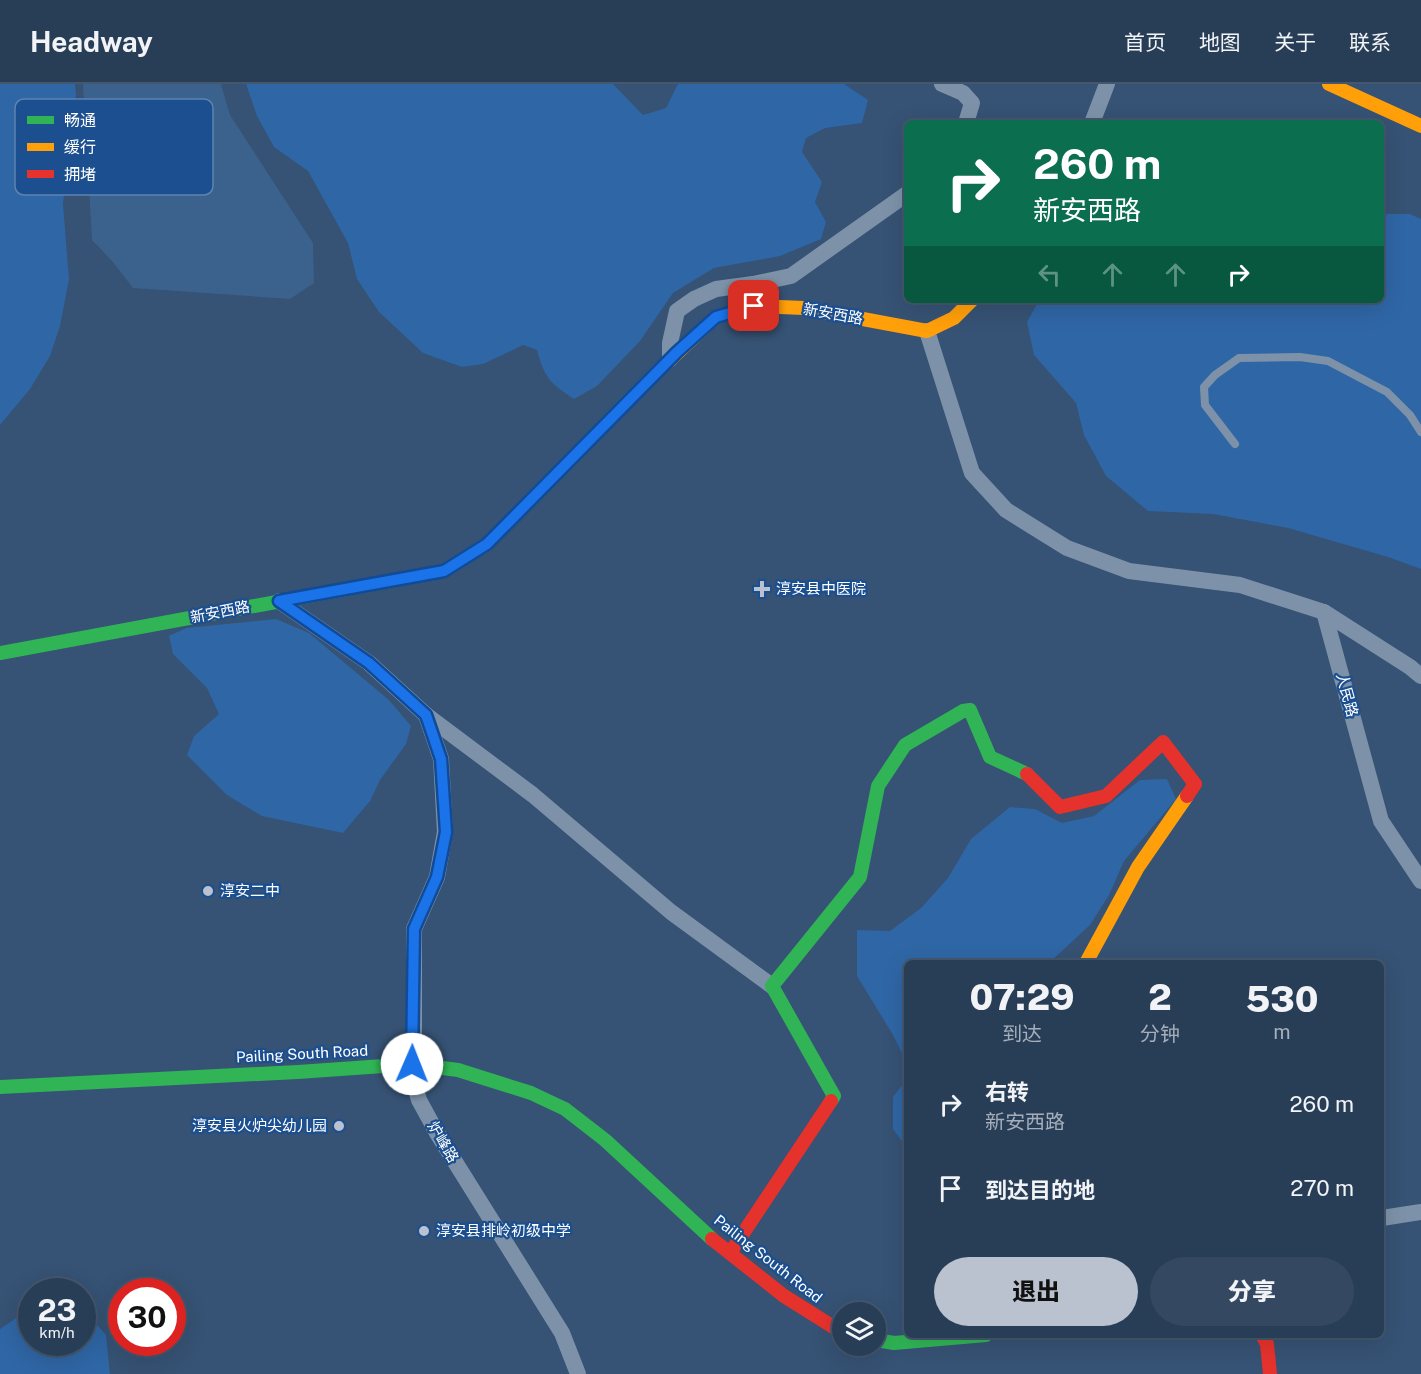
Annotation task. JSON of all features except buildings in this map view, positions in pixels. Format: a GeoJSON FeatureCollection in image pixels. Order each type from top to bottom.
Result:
{"type":"FeatureCollection","features":[{"type":"Feature","properties":{"kind":"street"},"geometry":{"type":"LineString","coordinates":[[942,84],[963,93],[972,103],[967,120]]}},
{"type":"Feature","properties":{"kind":"street"},"geometry":{"type":"LineString","coordinates":[[1093,120],[1107,84]]}},
{"type":"Feature","properties":{"kind":"street"},"geometry":{"type":"LineString","coordinates":[[1329,84],[1421,126]]}},
{"type":"Feature","properties":{"kind":"street"},"geometry":{"type":"LineString","coordinates":[[670,359],[670,343],[677,311],[694,299],[716,289],[791,276],[904,196]]}},
{"type":"Feature","properties":{"kind":"street"},"geometry":{"type":"LineString","coordinates":[[969,303],[954,318],[927,331],[972,473],[1006,510],[1067,548],[1129,571],[1240,585],[1324,612],[1421,675]]}},
{"type":"Feature","properties":{"kind":"street","name":"新安西路"},"geometry":{"type":"LineString","coordinates":[[0,652],[444,571],[487,544],[670,359],[716,317],[754,306],[804,308],[927,331]]}},
{"type":"Feature","properties":{"kind":"street","name":"炉峰路"},"geometry":{"type":"LineString","coordinates":[[279,601],[369,663],[426,715],[441,759],[446,832],[437,877],[414,929],[412,1064],[414,1083],[419,1100],[437,1133],[562,1333],[578,1374]]}},
{"type":"Feature","properties":{"kind":"street","name":"人民路"},"geometry":{"type":"LineString","coordinates":[[1324,612],[1381,821],[1421,880]]}},
{"type":"Feature","properties":{"kind":"street"},"geometry":{"type":"LineString","coordinates":[[772,986],[860,877],[878,786],[905,745],[963,711],[970,710],[990,757],[1030,775],[1060,807],[1106,796],[1163,742],[1195,784],[1138,867],[1088,960]]}},
{"type":"Feature","properties":{"kind":"street"},"geometry":{"type":"LineString","coordinates":[[426,715],[533,795],[671,912],[772,986],[834,1096],[730,1252]]}},
{"type":"Feature","properties":{"kind":"street","name":"Pailing South Road"},"geometry":{"type":"LineString","coordinates":[[0,1087],[412,1064],[458,1070],[531,1093],[565,1109],[606,1140],[730,1252],[784,1296],[832,1326]]}},
{"type":"Feature","properties":{"kind":"street"},"geometry":{"type":"LineString","coordinates":[[1384,1218],[1421,1212]]}},
{"type":"Feature","properties":{"kind":"street"},"geometry":{"type":"LineString","coordinates":[[886,1341],[947,1338]]}},
{"type":"Feature","properties":{"kind":"street"},"geometry":{"type":"LineString","coordinates":[[1264,1338],[1267,1344],[1270,1374]]}},
{"type":"Feature","properties":{"kind":"lane"},"geometry":{"type":"LineString","coordinates":[[1235,444],[1205,405],[1204,387],[1215,375],[1239,358],[1300,357],[1328,361],[1388,392],[1410,415],[1421,432]]}},
{"type":"Feature","properties":{"kind":"shaded area"},"geometry":{"type":"Polygon","coordinates":[[[0,84],[75,84],[76,99],[15,99],[15,195],[64,195],[69,279],[60,326],[50,356],[30,389],[0,425],[0,84]]]}},
{"type":"Feature","properties":{"kind":"shaded area"},"geometry":{"type":"Polygon","coordinates":[[[83,84],[221,84],[230,115],[313,243],[314,283],[290,299],[133,288],[92,240],[89,195],[213,195],[213,99],[84,99],[83,84]]]}},
{"type":"Feature","properties":{"kind":"shaded area"},"geometry":{"type":"Polygon","coordinates":[[[246,84],[613,84],[643,115],[666,108],[678,84],[844,84],[868,100],[862,123],[825,128],[806,138],[802,152],[822,182],[815,202],[826,222],[821,239],[780,256],[714,268],[673,293],[640,341],[597,386],[574,399],[559,389],[546,374],[537,350],[523,345],[483,364],[462,367],[423,353],[379,312],[357,279],[348,243],[308,171],[274,147],[257,116],[246,84]]]}},
{"type":"Feature","properties":{"kind":"shaded area"},"geometry":{"type":"Polygon","coordinates":[[[1387,214],[1410,214],[1421,219],[1421,569],[1288,528],[1213,514],[1148,511],[1106,476],[1084,435],[1076,403],[1034,355],[1027,322],[1037,304],[1384,303],[1384,216],[1387,214]]]}},
{"type":"Feature","properties":{"kind":"shaded area"},"geometry":{"type":"Polygon","coordinates":[[[276,619],[309,633],[389,700],[411,726],[406,744],[380,780],[370,801],[343,833],[262,816],[227,795],[187,755],[194,736],[219,714],[207,688],[173,654],[169,636],[186,628],[276,619]]]}},
{"type":"Feature","properties":{"kind":"shaded area"},"geometry":{"type":"Polygon","coordinates":[[[1167,779],[1176,799],[1124,861],[1109,895],[1090,925],[1052,960],[904,960],[904,1057],[857,976],[857,930],[890,931],[921,908],[948,878],[971,839],[1010,807],[1035,809],[1062,823],[1094,816],[1140,780],[1167,779]]]}},
{"type":"Feature","properties":{"kind":"shaded area"},"geometry":{"type":"Polygon","coordinates":[[[904,1083],[904,1144],[893,1129],[893,1097],[904,1083]]]}},
{"type":"Feature","properties":{"kind":"shaded area"},"geometry":{"type":"Polygon","coordinates":[[[18,1317],[18,1356],[96,1356],[96,1324],[106,1335],[110,1374],[0,1374],[0,1329],[18,1317]]]}},
{"type":"Feature","properties":{"kind":"traffic: fast"},"geometry":{"type":"LineString","coordinates":[[0,653],[444,571],[487,544],[658,371]]}},
{"type":"Feature","properties":{"kind":"traffic: fast"},"geometry":{"type":"LineString","coordinates":[[831,1101],[834,1096],[772,986],[860,877],[878,786],[905,745],[963,711],[970,710],[990,757],[1027,774]]}},
{"type":"Feature","properties":{"kind":"traffic: fast"},"geometry":{"type":"LineString","coordinates":[[0,1087],[412,1064],[458,1070],[531,1093],[565,1109],[605,1140],[712,1239]]}},
{"type":"Feature","properties":{"kind":"traffic: fast"},"geometry":{"type":"LineString","coordinates":[[886,1342],[952,1338]]}},
{"type":"Feature","properties":{"kind":"traffic: slow"},"geometry":{"type":"LineString","coordinates":[[1329,84],[1421,126]]}},
{"type":"Feature","properties":{"kind":"traffic: slow"},"geometry":{"type":"LineString","coordinates":[[658,371],[716,317],[754,306],[804,308],[927,331],[954,318],[969,303]]}},
{"type":"Feature","properties":{"kind":"traffic: slow"},"geometry":{"type":"LineString","coordinates":[[1088,960],[1138,867],[1187,796]]}},
{"type":"Feature","properties":{"kind":"traffic: jam"},"geometry":{"type":"LineString","coordinates":[[1027,774],[1060,807],[1106,796],[1163,742],[1195,784],[1187,796]]}},
{"type":"Feature","properties":{"kind":"traffic: jam"},"geometry":{"type":"LineString","coordinates":[[730,1253],[831,1101]]}},
{"type":"Feature","properties":{"kind":"traffic: jam"},"geometry":{"type":"LineString","coordinates":[[712,1239],[784,1296],[832,1326]]}},
{"type":"Feature","properties":{"kind":"traffic: jam"},"geometry":{"type":"LineString","coordinates":[[1264,1338],[1267,1344],[1270,1374]]}},
{"type":"Feature","properties":{"kind":"place","name":"淳安县中医院"},"geometry":{"type":"Point","coordinates":[762,589]}},
{"type":"Feature","properties":{"kind":"place","name":"淳安二中"},"geometry":{"type":"Point","coordinates":[208,891]}},
{"type":"Feature","properties":{"kind":"place","name":"淳安县火炉尖幼儿园"},"geometry":{"type":"Point","coordinates":[339,1126]}},
{"type":"Feature","properties":{"kind":"place","name":"淳安县排岭初级中学"},"geometry":{"type":"Point","coordinates":[424,1231]}},
{"type":"Feature","properties":{"kind":"route"},"geometry":{"type":"LineString","coordinates":[[412,1064],[414,929],[437,877],[446,832],[441,759],[426,715],[369,663],[279,601],[444,571],[487,544],[677,352],[716,317],[754,306]]}}]}
